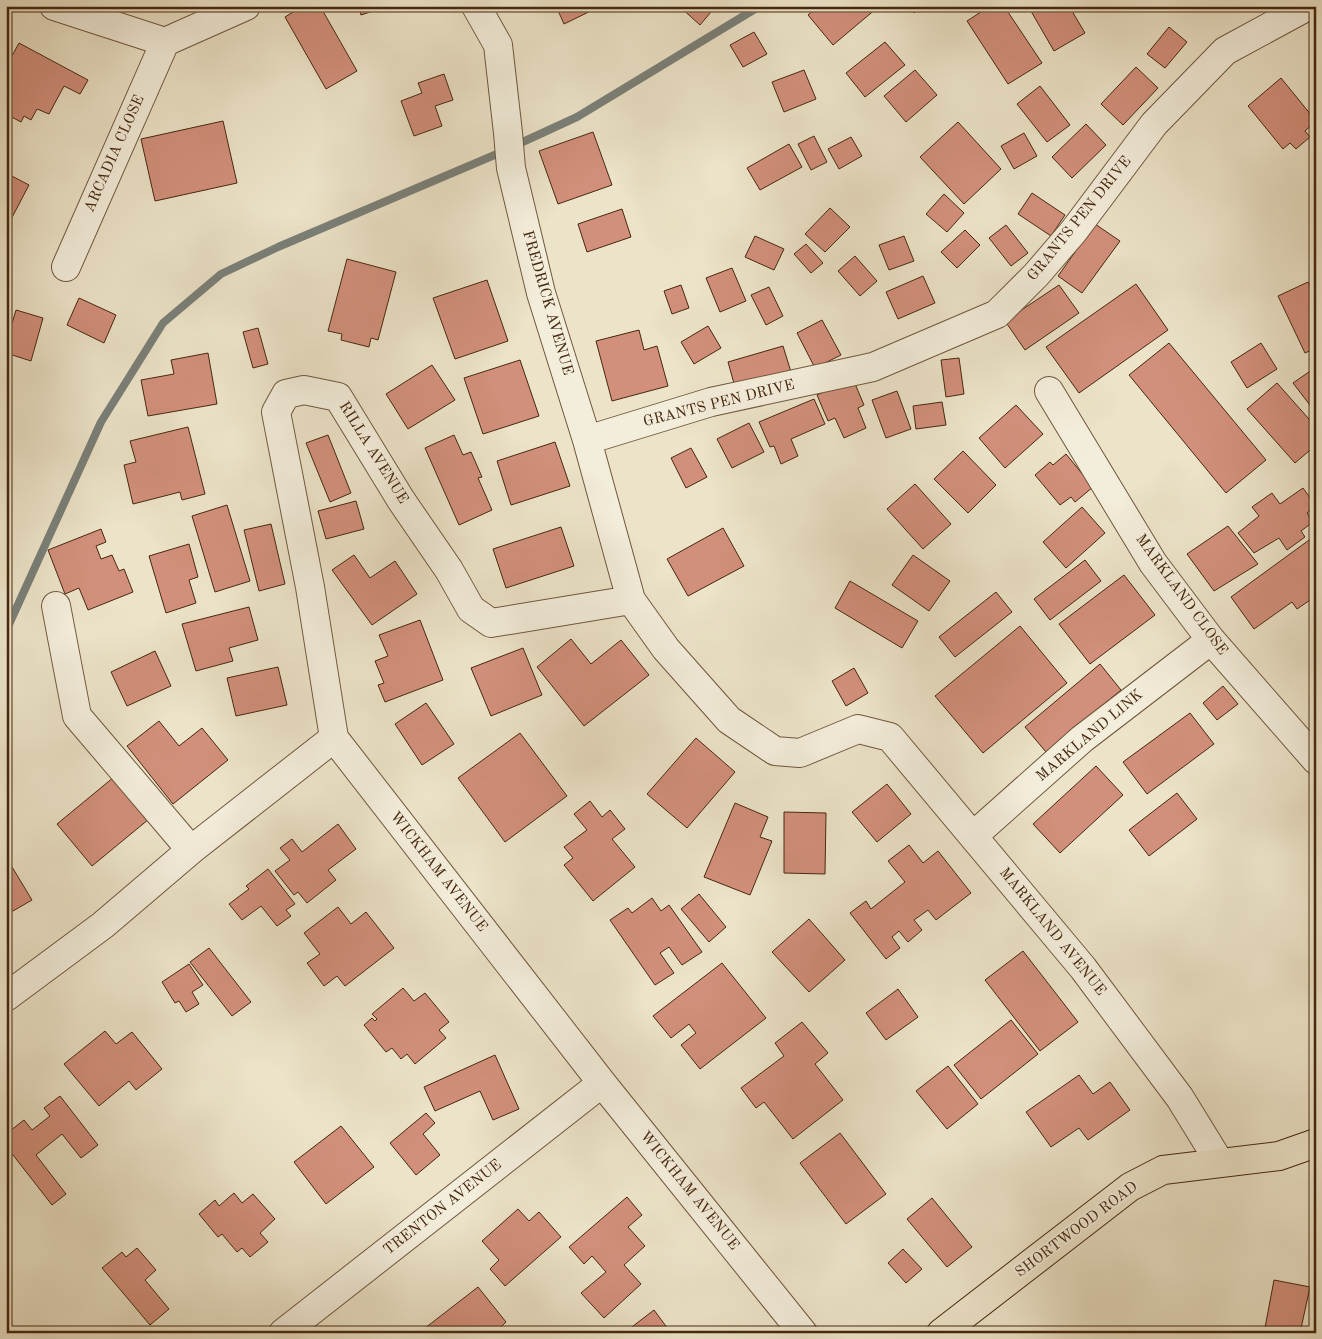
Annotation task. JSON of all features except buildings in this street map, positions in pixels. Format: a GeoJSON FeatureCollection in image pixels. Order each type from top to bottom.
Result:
{"type":"FeatureCollection","features":[{"type":"Feature","properties":{"kind":"main road","name":"SHORTWOOD ROAD"},"geometry":{"type":"LineString","coordinates":[[941,1333],[1130,1188],[1163,1170],[1279,1156],[1316,1143]]}},
{"type":"Feature","properties":{"kind":"street"},"geometry":{"type":"LineString","coordinates":[[54,6],[165,42],[246,6]]}},
{"type":"Feature","properties":{"kind":"street","name":"FREDRICK AVENUE"},"geometry":{"type":"LineString","coordinates":[[476,6],[498,44],[511,168],[541,293],[587,440],[631,600]]}},
{"type":"Feature","properties":{"kind":"street","name":"GRANTS PEN DRIVE"},"geometry":{"type":"LineString","coordinates":[[587,440],[711,402],[873,366],[997,314],[1036,275],[1073,232],[1154,124],[1225,51],[1308,6]]}},
{"type":"Feature","properties":{"kind":"street","name":"ARCADIA CLOSE"},"geometry":{"type":"LineString","coordinates":[[66,267],[165,42]]}},
{"type":"Feature","properties":{"kind":"street","name":"RILLA AVENUE"},"geometry":{"type":"LineString","coordinates":[[334,738],[310,587],[276,412],[286,394],[304,390],[338,397],[471,609],[491,623],[631,600]]}},
{"type":"Feature","properties":{"kind":"street","name":"MARKLAND CLOSE"},"geometry":{"type":"LineString","coordinates":[[1049,391],[1153,563],[1211,640],[1316,760]]}},
{"type":"Feature","properties":{"kind":"street","name":"MARKLAND AVENUE"},"geometry":{"type":"LineString","coordinates":[[631,600],[666,649],[729,720],[775,751],[800,753],[858,729],[890,737],[1083,968],[1180,1098],[1220,1163]]}},
{"type":"Feature","properties":{"kind":"street"},"geometry":{"type":"LineString","coordinates":[[56,606],[78,716],[191,850]]}},
{"type":"Feature","properties":{"kind":"street","name":"MARKLAND LINK"},"geometry":{"type":"LineString","coordinates":[[973,836],[1082,739],[1211,640]]}},
{"type":"Feature","properties":{"kind":"street"},"geometry":{"type":"LineString","coordinates":[[6,997],[103,925],[191,850],[334,738]]}},
{"type":"Feature","properties":{"kind":"street","name":"WICKHAM AVENUE"},"geometry":{"type":"LineString","coordinates":[[334,738],[602,1083],[803,1333]]}},
{"type":"Feature","properties":{"kind":"street","name":"TRENTON AVENUE"},"geometry":{"type":"LineString","coordinates":[[283,1333],[602,1083]]}},
{"type":"Feature","properties":{"kind":"waterway"},"geometry":{"type":"LineString","coordinates":[[514,146],[577,117],[760,6]]}},
{"type":"Feature","properties":{"kind":"waterway"},"geometry":{"type":"LineString","coordinates":[[6,631],[101,422],[163,323],[221,274],[278,247],[504,151]]}}]}
